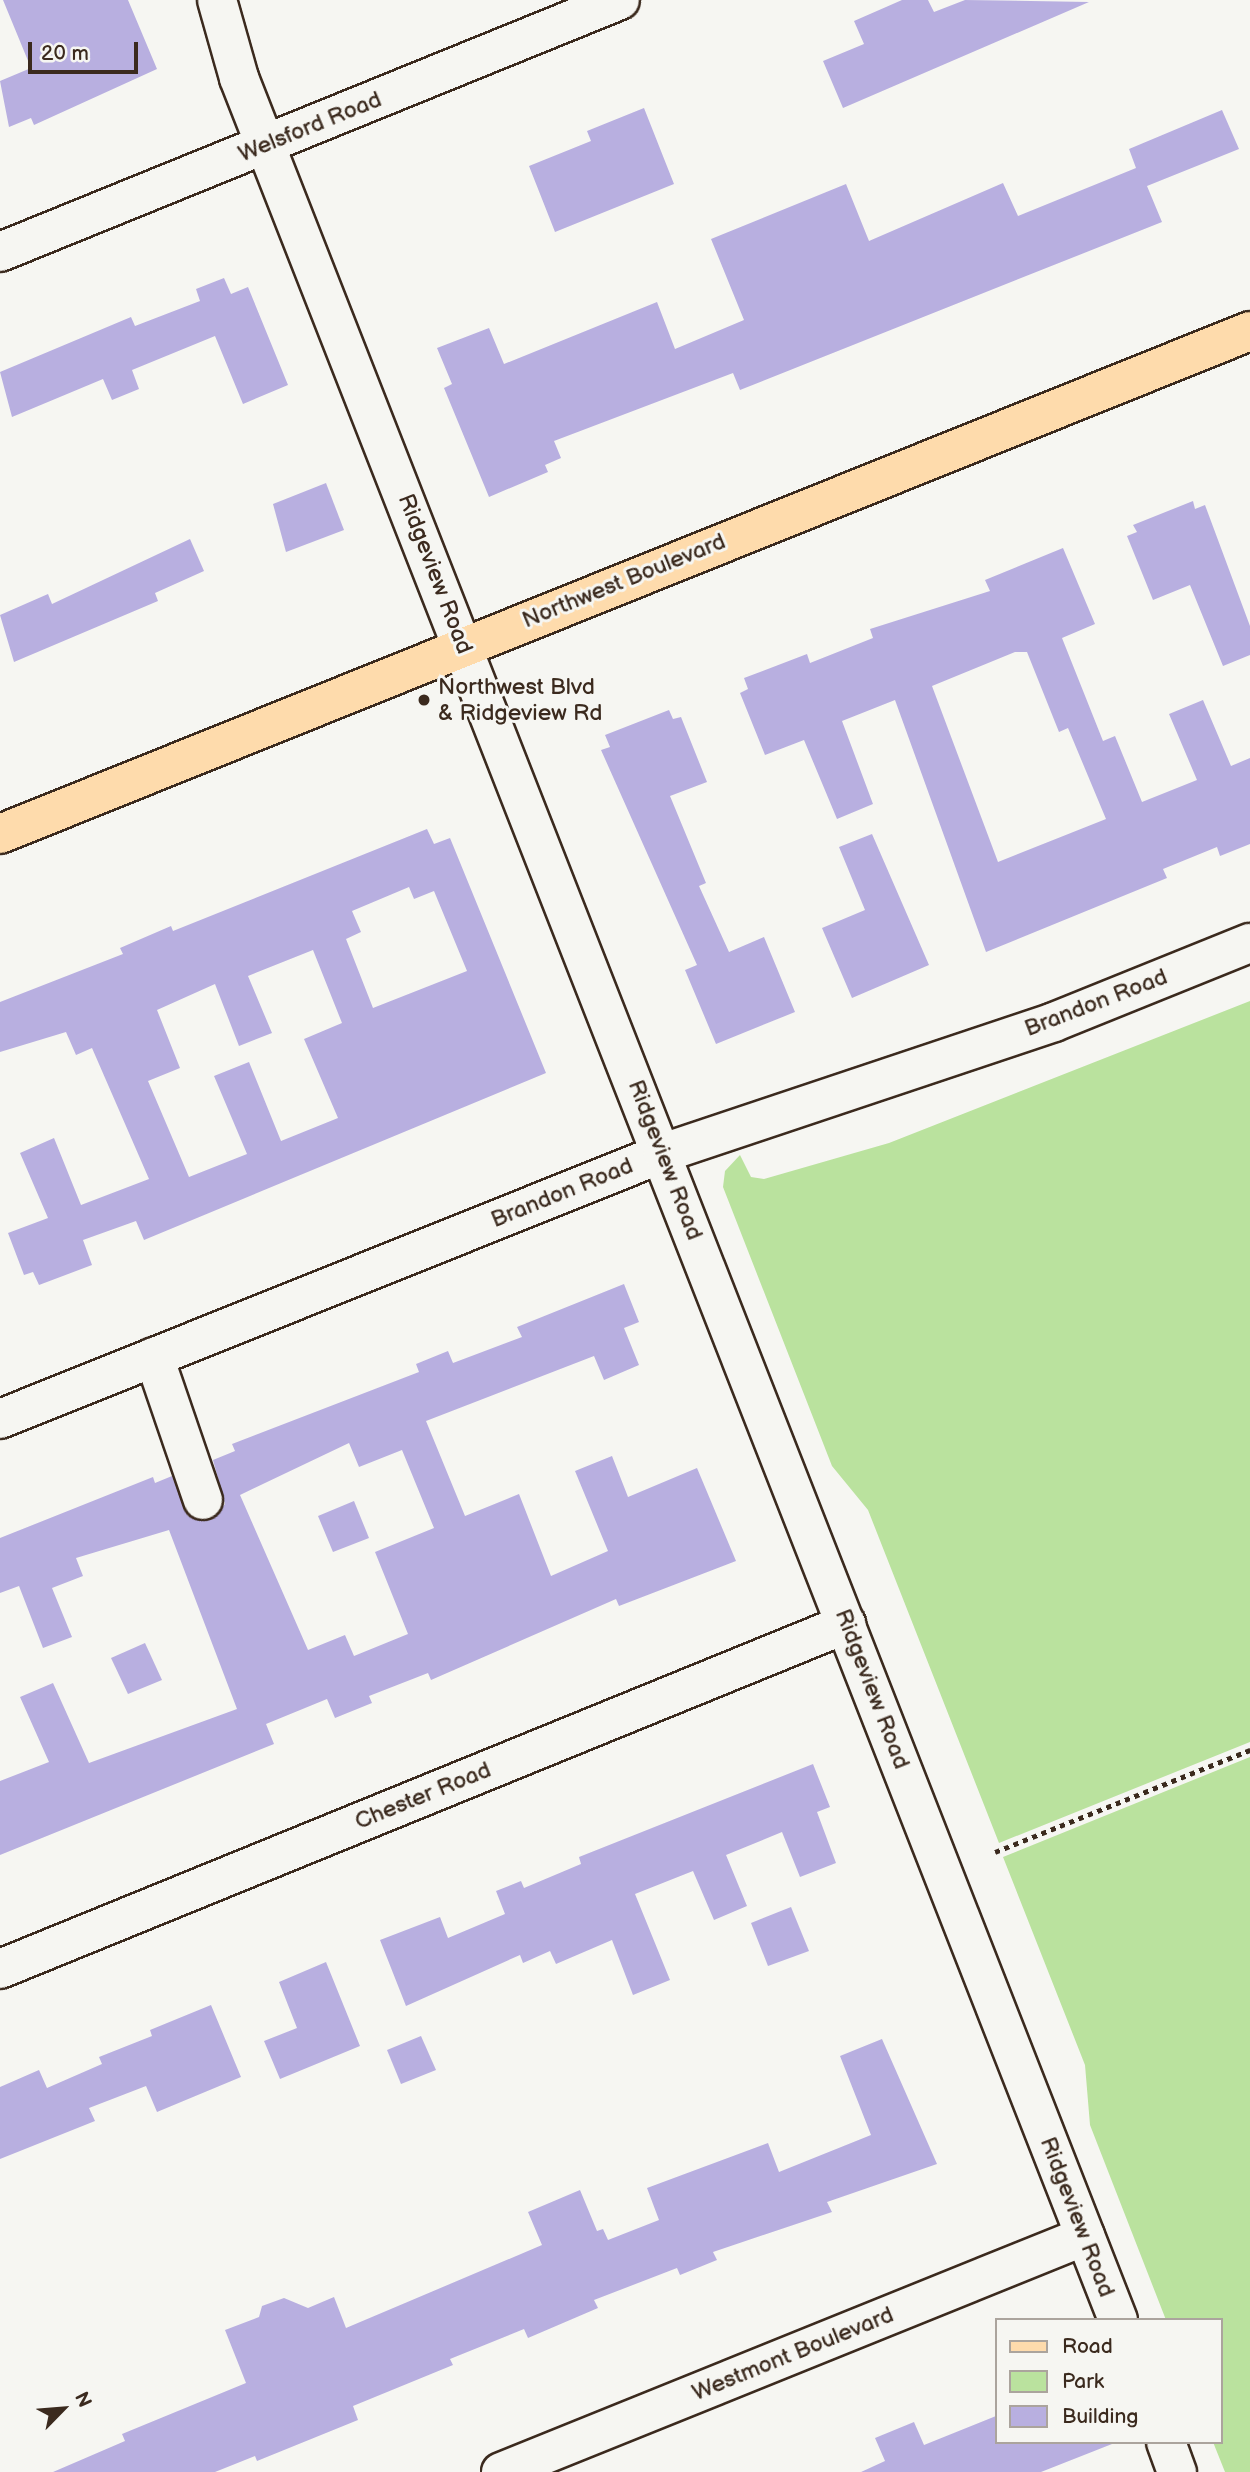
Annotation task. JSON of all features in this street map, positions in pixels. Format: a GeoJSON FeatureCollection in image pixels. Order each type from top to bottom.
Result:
{"type":"FeatureCollection","features":[{"type":"Feature","properties":{"kind":"main road","name":"Northwest Boulevard"},"geometry":{"type":"LineString","coordinates":[[0,834],[1250,331]]}},
{"type":"Feature","properties":{"kind":"street","name":"Ridgeview Road"},"geometry":{"type":"LineString","coordinates":[[217,0],[239,78],[270,144],[463,646],[1117,2318]]}},
{"type":"Feature","properties":{"kind":"street","name":"Welsford Road"},"geometry":{"type":"LineString","coordinates":[[0,252],[620,0]]}},
{"type":"Feature","properties":{"kind":"street","name":"Brandon Road"},"geometry":{"type":"LineString","coordinates":[[0,1419],[663,1153],[1054,1021],[1250,943]]}},
{"type":"Feature","properties":{"kind":"street"},"geometry":{"type":"LineString","coordinates":[[154,1357],[203,1500]]}},
{"type":"Feature","properties":{"kind":"street","name":"Chester Road"},"geometry":{"type":"LineString","coordinates":[[0,1969],[846,1624]]}},
{"type":"Feature","properties":{"kind":"street","name":"Westmont Boulevard"},"geometry":{"type":"LineString","coordinates":[[500,2472],[1085,2236]]}},
{"type":"Feature","properties":{"kind":"street"},"geometry":{"type":"LineString","coordinates":[[1167,2444],[1177,2472]]}},
{"type":"Feature","properties":{"kind":"path"},"geometry":{"type":"LineString","coordinates":[[995,1852],[1250,1750]]}},
{"type":"Feature","properties":{"kind":"green space"},"geometry":{"type":"Polygon","coordinates":[[[1250,1001],[1250,1742],[999,1843],[868,1510],[832,1466],[723,1187],[725,1171],[740,1155],[751,1177],[764,1179],[889,1143],[1250,1001]]]}},
{"type":"Feature","properties":{"kind":"green space"},"geometry":{"type":"Polygon","coordinates":[[[1250,1757],[1250,2472],[1225,2472],[1214,2444],[1222,2444],[1222,2318],[1165,2318],[1090,2125],[1085,2065],[1003,1857],[1250,1757]]]}},
{"type":"Feature","properties":{"kind":"building"},"geometry":{"type":"Polygon","coordinates":[[[3,0],[128,0],[157,69],[34,125],[31,118],[9,127],[0,81],[31,68],[3,0]]]}},
{"type":"Feature","properties":{"kind":"building"},"geometry":{"type":"Polygon","coordinates":[[[902,0],[928,0],[934,12],[965,0],[1089,2],[843,108],[823,61],[864,44],[854,21],[902,0]]]}},
{"type":"Feature","properties":{"kind":"building"},"geometry":{"type":"Polygon","coordinates":[[[644,108],[674,184],[555,232],[529,166],[591,141],[587,131],[644,108]]]}},
{"type":"Feature","properties":{"kind":"building"},"geometry":{"type":"Polygon","coordinates":[[[1222,110],[1239,149],[1147,186],[1162,222],[740,390],[733,373],[554,441],[561,458],[545,465],[548,472],[489,497],[444,388],[452,384],[437,348],[489,328],[504,364],[657,302],[675,349],[744,320],[711,239],[846,184],[869,241],[1003,183],[1018,216],[1136,168],[1129,149],[1222,110]]]}},
{"type":"Feature","properties":{"kind":"building"},"geometry":{"type":"Polygon","coordinates":[[[224,278],[231,294],[248,287],[288,385],[243,404],[215,336],[132,370],[139,389],[112,400],[103,379],[12,417],[0,372],[131,317],[135,326],[200,301],[196,289],[224,278]]]}},
{"type":"Feature","properties":{"kind":"building"},"geometry":{"type":"Polygon","coordinates":[[[326,483],[344,530],[286,552],[273,504],[326,483]]]}},
{"type":"Feature","properties":{"kind":"building"},"geometry":{"type":"Polygon","coordinates":[[[1193,501],[1195,509],[1205,505],[1250,626],[1250,655],[1223,666],[1190,585],[1153,600],[1127,536],[1137,532],[1133,525],[1193,501]]]}},
{"type":"Feature","properties":{"kind":"building"},"geometry":{"type":"Polygon","coordinates":[[[190,539],[204,571],[155,593],[158,601],[14,662],[0,615],[48,594],[52,604],[190,539]]]}},
{"type":"Feature","properties":{"kind":"building"},"geometry":{"type":"Polygon","coordinates":[[[1063,548],[1095,624],[1062,638],[1103,741],[1115,736],[1142,802],[1197,780],[1169,714],[1203,700],[1231,766],[1250,758],[1250,844],[1220,856],[1217,847],[1163,869],[1167,878],[986,952],[895,700],[842,721],[873,804],[837,819],[804,740],[765,755],[740,693],[748,689],[744,678],[807,654],[810,663],[873,638],[870,629],[990,591],[985,580],[1063,548]],[[1015,652],[932,686],[998,862],[1106,819],[1068,728],[1059,732],[1027,652],[1015,652]]]}},
{"type":"Feature","properties":{"kind":"building"},"geometry":{"type":"Polygon","coordinates":[[[669,710],[673,719],[681,717],[707,782],[670,796],[706,883],[699,886],[729,952],[764,937],[795,1012],[716,1044],[685,970],[697,965],[601,750],[610,747],[605,735],[669,710]]]}},
{"type":"Feature","properties":{"kind":"building"},"geometry":{"type":"Polygon","coordinates":[[[427,829],[434,844],[450,838],[546,1073],[144,1240],[136,1221],[83,1240],[92,1265],[39,1285],[33,1272],[24,1275],[8,1233],[48,1218],[20,1153],[54,1138],[81,1205],[149,1179],[92,1048],[76,1055],[66,1032],[0,1052],[0,1002],[123,954],[120,948],[171,926],[173,931],[427,829]],[[409,887],[352,911],[361,932],[346,939],[373,1008],[467,971],[434,891],[414,899],[409,887]],[[313,950],[248,976],[272,1033],[239,1046],[215,984],[157,1010],[180,1068],[148,1081],[189,1177],[247,1154],[214,1076],[249,1062],[281,1141],[338,1118],[304,1039],[342,1023],[313,950]]]}},
{"type":"Feature","properties":{"kind":"building"},"geometry":{"type":"Polygon","coordinates":[[[872,834],[929,965],[852,998],[822,928],[865,910],[839,847],[872,834]]]}},
{"type":"Feature","properties":{"kind":"building"},"geometry":{"type":"Polygon","coordinates":[[[624,1284],[639,1322],[624,1328],[639,1365],[604,1380],[594,1356],[426,1421],[465,1516],[519,1494],[551,1576],[608,1551],[575,1471],[612,1456],[628,1497],[697,1468],[736,1561],[619,1606],[616,1599],[431,1680],[428,1673],[369,1696],[372,1703],[335,1718],[327,1699],[266,1724],[274,1744],[0,1855],[0,1781],[49,1762],[20,1697],[53,1683],[89,1763],[237,1709],[169,1530],[76,1558],[83,1576],[52,1588],[72,1637],[43,1648],[19,1586],[0,1593],[0,1538],[153,1477],[155,1483],[172,1476],[188,1516],[211,1520],[225,1504],[213,1460],[235,1451],[232,1444],[419,1372],[416,1364],[448,1351],[453,1363],[522,1337],[517,1327],[624,1284]],[[349,1443],[240,1495],[308,1650],[345,1635],[354,1656],[408,1634],[375,1552],[434,1528],[402,1450],[359,1467],[349,1443]]]}},
{"type":"Feature","properties":{"kind":"building"},"geometry":{"type":"Polygon","coordinates":[[[354,1501],[369,1538],[333,1552],[318,1516],[354,1501]]]}},
{"type":"Feature","properties":{"kind":"building"},"geometry":{"type":"Polygon","coordinates":[[[145,1643],[162,1680],[128,1694],[111,1658],[145,1643]]]}},
{"type":"Feature","properties":{"kind":"building"},"geometry":{"type":"Polygon","coordinates":[[[813,1764],[830,1807],[817,1812],[836,1863],[800,1877],[782,1832],[726,1855],[747,1906],[714,1920],[693,1871],[635,1894],[670,1980],[633,1995],[612,1940],[556,1964],[550,1951],[523,1963],[520,1955],[406,2006],[380,1940],[440,1917],[448,1938],[505,1914],[496,1891],[521,1881],[524,1888],[581,1864],[579,1857],[813,1764]]]}},
{"type":"Feature","properties":{"kind":"building"},"geometry":{"type":"Polygon","coordinates":[[[791,1907],[809,1951],[768,1966],[751,1923],[791,1907]]]}},
{"type":"Feature","properties":{"kind":"building"},"geometry":{"type":"Polygon","coordinates":[[[326,1962],[360,2046],[280,2079],[264,2041],[297,2028],[279,1982],[326,1962]]]}},
{"type":"Feature","properties":{"kind":"building"},"geometry":{"type":"Polygon","coordinates":[[[211,2005],[241,2077],[157,2112],[146,2086],[89,2108],[95,2121],[0,2159],[0,2087],[39,2070],[47,2088],[102,2064],[99,2057],[152,2036],[150,2030],[211,2005]]]}},
{"type":"Feature","properties":{"kind":"building"},"geometry":{"type":"Polygon","coordinates":[[[421,2036],[436,2070],[401,2084],[387,2050],[421,2036]]]}},
{"type":"Feature","properties":{"kind":"building"},"geometry":{"type":"Polygon","coordinates":[[[882,2039],[937,2164],[827,2202],[832,2212],[713,2252],[717,2260],[680,2275],[677,2268],[594,2300],[598,2308],[528,2338],[524,2329],[450,2359],[453,2365],[353,2406],[358,2420],[257,2461],[255,2456],[215,2472],[53,2472],[125,2441],[122,2434],[246,2383],[225,2330],[259,2317],[262,2306],[284,2298],[308,2308],[334,2297],[346,2328],[542,2245],[528,2212],[580,2190],[597,2231],[603,2229],[608,2240],[659,2220],[647,2188],[768,2143],[779,2172],[871,2135],[840,2056],[882,2039]]]}},
{"type":"Feature","properties":{"kind":"building"},"geometry":{"type":"Polygon","coordinates":[[[995,2416],[995,2444],[1112,2444],[1041,2472],[861,2472],[885,2461],[875,2438],[914,2422],[924,2445],[995,2416]]]}},
{"type":"Feature","properties":{"kind":"place","name":"Northwest Blvd & Ridgeview Rd"},"geometry":{"type":"Point","coordinates":[424,700]}}]}
